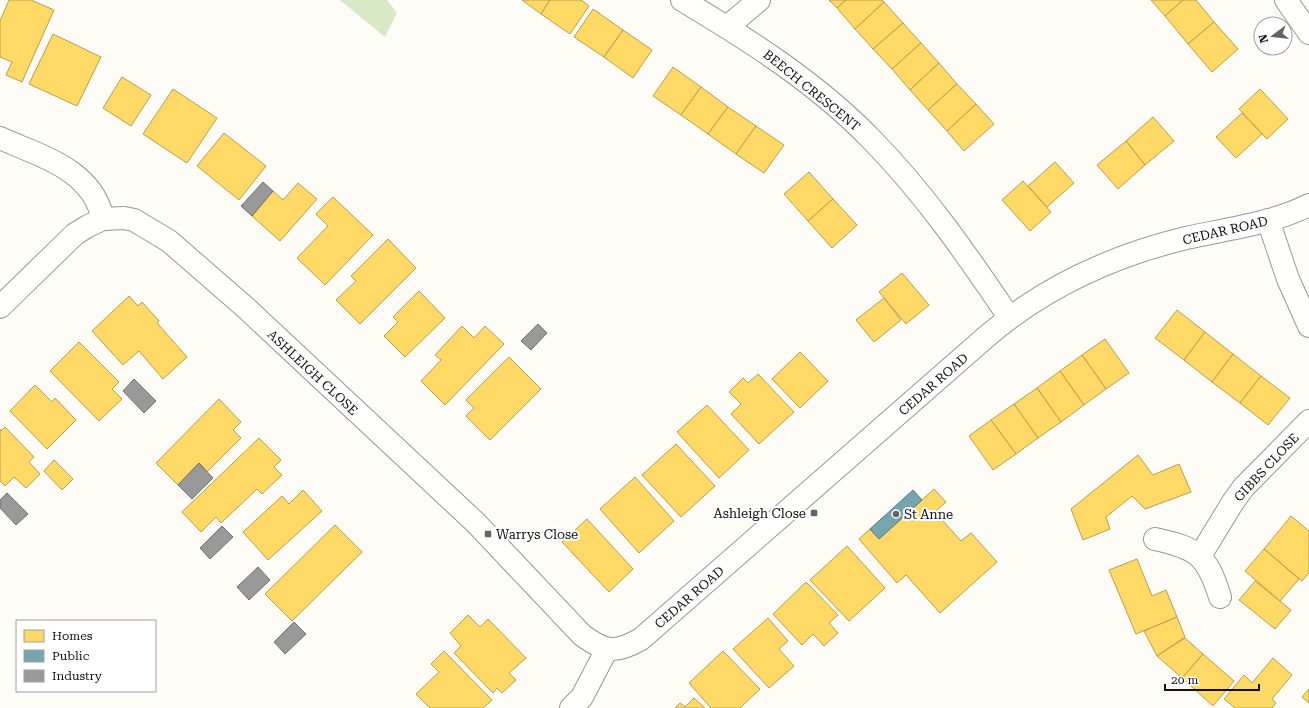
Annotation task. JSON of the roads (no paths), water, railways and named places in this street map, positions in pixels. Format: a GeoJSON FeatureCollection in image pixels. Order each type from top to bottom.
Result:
{"type":"FeatureCollection","features":[{"type":"Feature","properties":{"kind":"street","name":"BEECH CRESCENT"},"geometry":{"type":"LineString","coordinates":[[682,0],[727,27],[796,74],[834,104],[871,138],[920,192],[970,260],[1009,318]]}},
{"type":"Feature","properties":{"kind":"street"},"geometry":{"type":"LineString","coordinates":[[727,27],[759,0]]}},
{"type":"Feature","properties":{"kind":"street"},"geometry":{"type":"LineString","coordinates":[[1286,0],[1309,33]]}},
{"type":"Feature","properties":{"kind":"street"},"geometry":{"type":"LineString","coordinates":[[0,138],[66,168],[83,181],[100,205],[103,219],[75,234],[0,307]]}},
{"type":"Feature","properties":{"kind":"street","name":"CEDAR ROAD"},"geometry":{"type":"LineString","coordinates":[[607,649],[622,648],[641,639],[1009,318],[1048,292],[1102,264],[1154,246],[1268,220],[1309,205]]}},
{"type":"Feature","properties":{"kind":"street","name":"ASHLEIGH CLOSE"},"geometry":{"type":"LineString","coordinates":[[103,219],[113,218],[134,220],[169,241],[246,308],[476,524],[582,634],[602,648],[607,649]]}},
{"type":"Feature","properties":{"kind":"street"},"geometry":{"type":"LineString","coordinates":[[1268,220],[1288,279],[1309,326]]}},
{"type":"Feature","properties":{"kind":"street","name":"GIBBS CLOSE"},"geometry":{"type":"LineString","coordinates":[[1200,556],[1243,488],[1309,422]]}},
{"type":"Feature","properties":{"kind":"street"},"geometry":{"type":"LineString","coordinates":[[1155,538],[1180,544],[1200,556],[1214,575],[1220,596]]}},
{"type":"Feature","properties":{"kind":"street"},"geometry":{"type":"LineString","coordinates":[[571,708],[582,696],[607,649]]}},
{"type":"Feature","properties":{"kind":"place","name":"Ashleigh Close"},"geometry":{"type":"Point","coordinates":[814,513]}},
{"type":"Feature","properties":{"kind":"place","name":"St Anne"},"geometry":{"type":"Point","coordinates":[896,514]}},
{"type":"Feature","properties":{"kind":"place","name":"Warrys Close"},"geometry":{"type":"Point","coordinates":[488,534]}}]}
